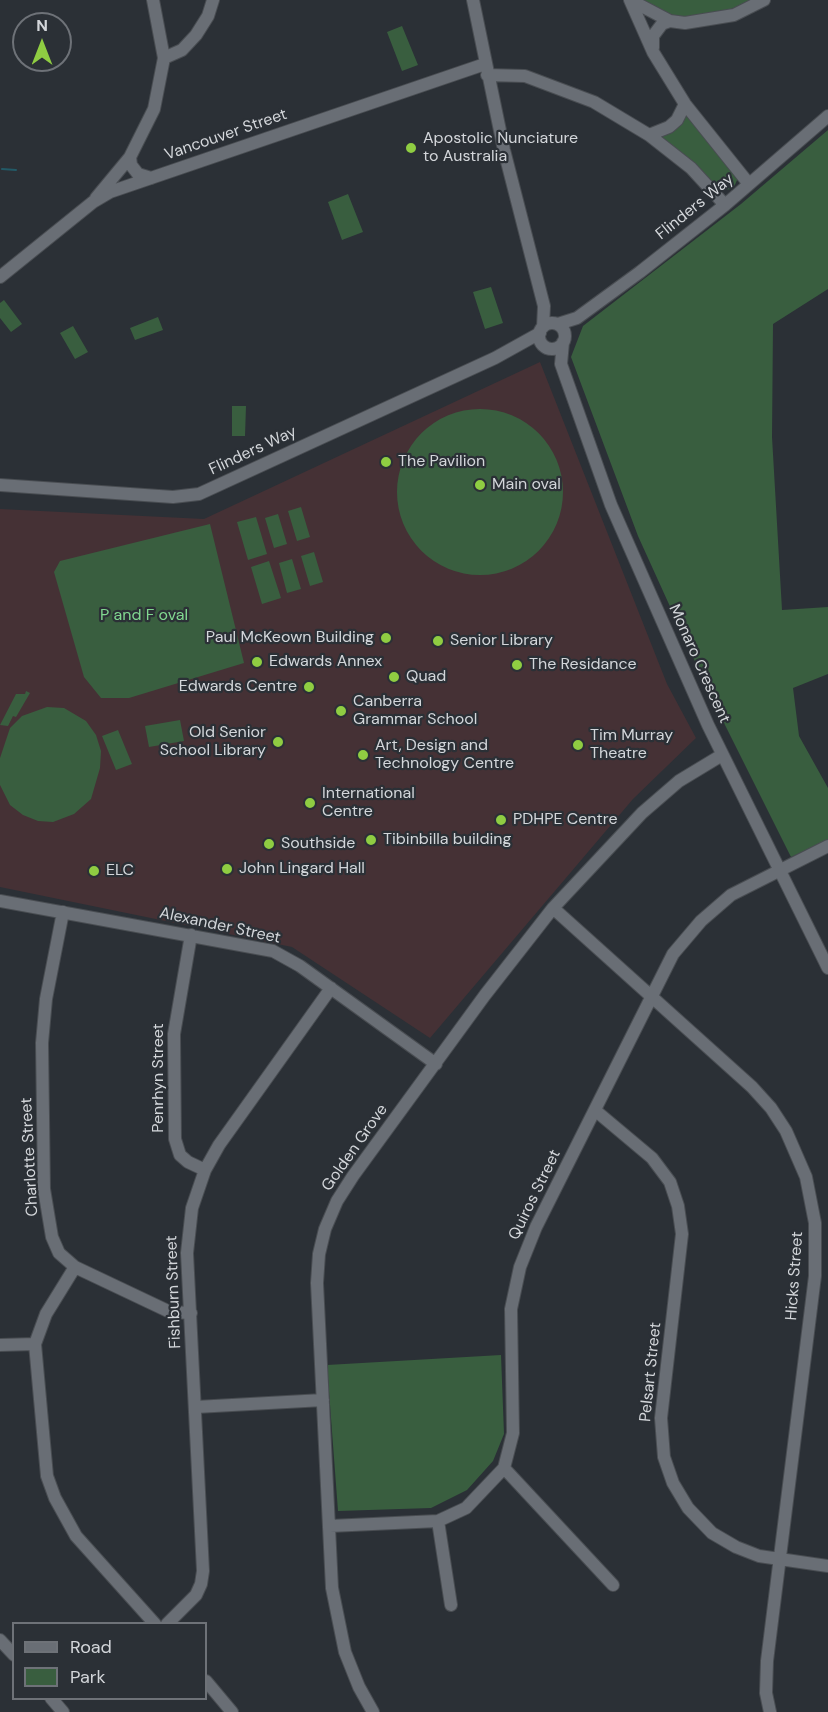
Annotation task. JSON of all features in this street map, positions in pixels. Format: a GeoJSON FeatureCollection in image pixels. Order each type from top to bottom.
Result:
{"type":"FeatureCollection","features":[{"type":"Feature","properties":{"kind":"street"},"geometry":{"type":"LineString","coordinates":[[93,202],[130,157],[154,109],[164,58],[153,0]]}},
{"type":"Feature","properties":{"kind":"street"},"geometry":{"type":"LineString","coordinates":[[164,58],[182,50],[196,35],[208,16],[213,0]]}},
{"type":"Feature","properties":{"kind":"street"},"geometry":{"type":"LineString","coordinates":[[473,0],[512,184],[544,306],[560,331]]}},
{"type":"Feature","properties":{"kind":"street"},"geometry":{"type":"LineString","coordinates":[[630,0],[670,21],[685,23],[734,15],[764,0]]}},
{"type":"Feature","properties":{"kind":"street"},"geometry":{"type":"LineString","coordinates":[[630,0],[653,52],[685,104],[749,184]]}},
{"type":"Feature","properties":{"kind":"street"},"geometry":{"type":"LineString","coordinates":[[653,52],[653,36],[662,24],[670,21]]}},
{"type":"Feature","properties":{"kind":"street","name":"Vancouver Street"},"geometry":{"type":"LineString","coordinates":[[0,277],[93,202],[110,192],[486,70],[525,75],[594,102],[649,135],[691,168],[725,205]]}},
{"type":"Feature","properties":{"kind":"street"},"geometry":{"type":"LineString","coordinates":[[649,135],[669,127],[677,120],[685,104]]}},
{"type":"Feature","properties":{"kind":"street","name":"Flinders Way"},"geometry":{"type":"LineString","coordinates":[[3,487],[173,497],[199,494],[495,358],[524,348],[556,348],[560,331],[725,205],[828,116]]}},
{"type":"Feature","properties":{"kind":"street"},"geometry":{"type":"LineString","coordinates":[[130,157],[131,165],[138,174],[152,178]]}},
{"type":"Feature","properties":{"kind":"street"},"geometry":{"type":"LineString","coordinates":[[541,330],[544,306]]}},
{"type":"Feature","properties":{"kind":"street","name":"Flinders Way"},"geometry":{"type":"LineString","coordinates":[[495,358],[541,330],[560,331]]}},
{"type":"Feature","properties":{"kind":"street","name":"Monaro Crescent"},"geometry":{"type":"LineString","coordinates":[[541,330],[540,341],[561,364]]}},
{"type":"Feature","properties":{"kind":"street","name":"Monaro Crescent"},"geometry":{"type":"LineString","coordinates":[[560,331],[561,364],[611,505],[722,755],[828,968]]}},
{"type":"Feature","properties":{"kind":"street","name":"Golden Grove"},"geometry":{"type":"LineString","coordinates":[[373,1712],[352,1671],[340,1635],[332,1588],[317,1283],[319,1254],[325,1229],[337,1201],[353,1176],[485,995],[554,908],[642,813],[679,781],[722,755]]}},
{"type":"Feature","properties":{"kind":"street","name":"Quiros Street"},"geometry":{"type":"LineString","coordinates":[[330,1526],[438,1521],[466,1508],[504,1468],[513,1433],[510,1336],[514,1288],[531,1236],[596,1112],[673,954],[701,921],[730,895],[828,846]]}},
{"type":"Feature","properties":{"kind":"street","name":"Alexander Street"},"geometry":{"type":"LineString","coordinates":[[0,901],[273,951],[290,959],[436,1064]]}},
{"type":"Feature","properties":{"kind":"street","name":"Hicks Street"},"geometry":{"type":"LineString","coordinates":[[554,908],[740,1073],[771,1108],[798,1155],[812,1199],[815,1275],[767,1661],[766,1693],[770,1712]]}},
{"type":"Feature","properties":{"kind":"street","name":"Charlotte Street"},"geometry":{"type":"LineString","coordinates":[[63,912],[44,1019],[44,1189],[52,1237],[59,1253],[75,1268],[170,1312],[191,1313]]}},
{"type":"Feature","properties":{"kind":"street","name":"Penrhyn Street"},"geometry":{"type":"LineString","coordinates":[[191,935],[174,1034],[175,1139],[180,1155],[188,1162],[205,1170]]}},
{"type":"Feature","properties":{"kind":"street","name":"Fishburn Street"},"geometry":{"type":"LineString","coordinates":[[168,1622],[196,1595],[202,1579],[187,1238],[192,1208],[205,1170],[219,1145],[331,988]]}},
{"type":"Feature","properties":{"kind":"street","name":"Pelsart Street"},"geometry":{"type":"LineString","coordinates":[[596,1112],[631,1138],[652,1158],[670,1182],[678,1206],[682,1234],[661,1418],[664,1457],[673,1483],[688,1508],[712,1533],[735,1547],[780,1560],[828,1566]]}},
{"type":"Feature","properties":{"kind":"street"},"geometry":{"type":"LineString","coordinates":[[75,1268],[46,1314],[35,1344],[44,1454],[56,1498],[76,1536],[154,1622]]}},
{"type":"Feature","properties":{"kind":"street"},"geometry":{"type":"LineString","coordinates":[[0,1345],[35,1344]]}},
{"type":"Feature","properties":{"kind":"street"},"geometry":{"type":"LineString","coordinates":[[196,1407],[323,1400]]}},
{"type":"Feature","properties":{"kind":"street"},"geometry":{"type":"LineString","coordinates":[[504,1468],[613,1585]]}},
{"type":"Feature","properties":{"kind":"street"},"geometry":{"type":"LineString","coordinates":[[438,1521],[451,1605]]}},
{"type":"Feature","properties":{"kind":"street"},"geometry":{"type":"LineString","coordinates":[[0,1640],[12,1653]]}},
{"type":"Feature","properties":{"kind":"street"},"geometry":{"type":"LineString","coordinates":[[207,1682],[232,1712]]}},
{"type":"Feature","properties":{"kind":"street"},"geometry":{"type":"LineString","coordinates":[[53,1700],[63,1712]]}},
{"type":"Feature","properties":{"kind":"shaded area","name":"Canberra Grammar School"},"geometry":{"type":"Polygon","coordinates":[[[540,362],[667,684],[696,738],[633,799],[430,1038],[292,947],[0,887],[0,509],[204,519],[540,362]]]}},
{"type":"Feature","properties":{"kind":"green space"},"geometry":{"type":"Polygon","coordinates":[[[639,0],[759,0],[710,17],[673,17],[639,0]]]}},
{"type":"Feature","properties":{"kind":"green space"},"geometry":{"type":"Polygon","coordinates":[[[402,26],[418,65],[402,71],[387,32],[402,26]]]}},
{"type":"Feature","properties":{"kind":"green space"},"geometry":{"type":"Polygon","coordinates":[[[684,112],[738,178],[733,189],[719,190],[660,138],[684,112]]]}},
{"type":"Feature","properties":{"kind":"green space"},"geometry":{"type":"Polygon","coordinates":[[[828,130],[828,289],[773,324],[772,437],[782,610],[828,607],[828,674],[793,688],[799,736],[828,788],[828,840],[791,857],[712,699],[638,536],[571,357],[583,326],[741,204],[828,130]]]}},
{"type":"Feature","properties":{"kind":"green space"},"geometry":{"type":"Polygon","coordinates":[[[348,194],[363,232],[342,240],[328,202],[348,194]]]}},
{"type":"Feature","properties":{"kind":"green space"},"geometry":{"type":"Polygon","coordinates":[[[491,287],[503,323],[485,329],[473,292],[491,287]]]}},
{"type":"Feature","properties":{"kind":"green space"},"geometry":{"type":"Polygon","coordinates":[[[4,300],[22,324],[11,332],[0,318],[0,303],[4,300]]]}},
{"type":"Feature","properties":{"kind":"green space"},"geometry":{"type":"Polygon","coordinates":[[[158,317],[163,330],[135,340],[130,328],[158,317]]]}},
{"type":"Feature","properties":{"kind":"green space"},"geometry":{"type":"Polygon","coordinates":[[[73,326],[88,352],[75,359],[60,333],[73,326]]]}},
{"type":"Feature","properties":{"kind":"green space"},"geometry":{"type":"Polygon","coordinates":[[[232,406],[246,406],[245,436],[232,436],[232,406]]]}},
{"type":"Feature","properties":{"kind":"green space","name":"Main oval"},"geometry":{"type":"Polygon","coordinates":[[[480,409],[496,410],[512,415],[539,433],[557,460],[562,476],[562,508],[557,524],[539,551],[512,569],[496,574],[480,575],[464,574],[448,569],[421,551],[403,524],[398,508],[397,492],[398,476],[403,460],[421,433],[448,415],[464,410],[480,409]]]}},
{"type":"Feature","properties":{"kind":"green space"},"geometry":{"type":"Polygon","coordinates":[[[301,507],[310,537],[297,541],[288,511],[301,507]]]}},
{"type":"Feature","properties":{"kind":"green space"},"geometry":{"type":"Polygon","coordinates":[[[278,514],[287,544],[274,548],[265,518],[278,514]]]}},
{"type":"Feature","properties":{"kind":"green space"},"geometry":{"type":"Polygon","coordinates":[[[256,517],[267,554],[248,560],[237,522],[256,517]]]}},
{"type":"Feature","properties":{"kind":"green space","name":"P and F oval"},"geometry":{"type":"Polygon","coordinates":[[[210,524],[244,663],[129,698],[101,698],[84,677],[54,572],[60,561],[210,524]]]}},
{"type":"Feature","properties":{"kind":"green space"},"geometry":{"type":"Polygon","coordinates":[[[314,552],[323,582],[310,586],[301,556],[314,552]]]}},
{"type":"Feature","properties":{"kind":"green space"},"geometry":{"type":"Polygon","coordinates":[[[292,559],[301,589],[287,593],[279,563],[292,559]]]}},
{"type":"Feature","properties":{"kind":"green space"},"geometry":{"type":"Polygon","coordinates":[[[269,561],[281,598],[262,604],[251,567],[269,561]]]}},
{"type":"Feature","properties":{"kind":"green space"},"geometry":{"type":"Polygon","coordinates":[[[26,691],[30,693],[16,717],[13,716],[8,726],[0,725],[16,694],[25,694],[26,691]]]}},
{"type":"Feature","properties":{"kind":"green space"},"geometry":{"type":"Polygon","coordinates":[[[47,707],[64,708],[86,721],[96,735],[101,751],[100,768],[91,799],[74,814],[53,822],[38,821],[23,815],[10,805],[0,785],[0,758],[10,728],[22,716],[47,707]]]}},
{"type":"Feature","properties":{"kind":"green space"},"geometry":{"type":"Polygon","coordinates":[[[180,720],[184,741],[149,747],[145,726],[180,720]]]}},
{"type":"Feature","properties":{"kind":"green space"},"geometry":{"type":"Polygon","coordinates":[[[118,730],[132,764],[116,770],[102,736],[118,730]]]}},
{"type":"Feature","properties":{"kind":"green space"},"geometry":{"type":"Polygon","coordinates":[[[501,1355],[504,1434],[493,1461],[467,1490],[431,1508],[338,1511],[327,1365],[501,1355]]]}},
{"type":"Feature","properties":{"kind":"waterway"},"geometry":{"type":"LineString","coordinates":[[2,169],[16,170]]}},
{"type":"Feature","properties":{"kind":"place","name":"Apostolic Nunciature to Australia"},"geometry":{"type":"Point","coordinates":[411,148]}},
{"type":"Feature","properties":{"kind":"place","name":"The Pavilion"},"geometry":{"type":"Point","coordinates":[386,462]}},
{"type":"Feature","properties":{"kind":"place","name":"Main oval"},"geometry":{"type":"Point","coordinates":[480,485]}},
{"type":"Feature","properties":{"kind":"place","name":"Paul McKeown Building"},"geometry":{"type":"Point","coordinates":[386,638]}},
{"type":"Feature","properties":{"kind":"place","name":"Senior Library"},"geometry":{"type":"Point","coordinates":[438,641]}},
{"type":"Feature","properties":{"kind":"place","name":"Edwards Annex"},"geometry":{"type":"Point","coordinates":[257,662]}},
{"type":"Feature","properties":{"kind":"place","name":"The Residance"},"geometry":{"type":"Point","coordinates":[517,665]}},
{"type":"Feature","properties":{"kind":"place","name":"Quad"},"geometry":{"type":"Point","coordinates":[394,677]}},
{"type":"Feature","properties":{"kind":"place","name":"Edwards Centre"},"geometry":{"type":"Point","coordinates":[309,687]}},
{"type":"Feature","properties":{"kind":"place","name":"Canberra Grammar School"},"geometry":{"type":"Point","coordinates":[341,711]}},
{"type":"Feature","properties":{"kind":"place","name":"Old Senior School Library"},"geometry":{"type":"Point","coordinates":[278,742]}},
{"type":"Feature","properties":{"kind":"place","name":"Tim Murray Theatre"},"geometry":{"type":"Point","coordinates":[578,745]}},
{"type":"Feature","properties":{"kind":"place","name":"Art, Design and Technology Centre"},"geometry":{"type":"Point","coordinates":[363,755]}},
{"type":"Feature","properties":{"kind":"place","name":"International Centre"},"geometry":{"type":"Point","coordinates":[310,803]}},
{"type":"Feature","properties":{"kind":"place","name":"PDHPE Centre"},"geometry":{"type":"Point","coordinates":[501,820]}},
{"type":"Feature","properties":{"kind":"place","name":"Tibinbilla building"},"geometry":{"type":"Point","coordinates":[371,840]}},
{"type":"Feature","properties":{"kind":"place","name":"Southside"},"geometry":{"type":"Point","coordinates":[269,844]}},
{"type":"Feature","properties":{"kind":"place","name":"John Lingard Hall"},"geometry":{"type":"Point","coordinates":[227,869]}},
{"type":"Feature","properties":{"kind":"place","name":"ELC"},"geometry":{"type":"Point","coordinates":[94,871]}}]}
